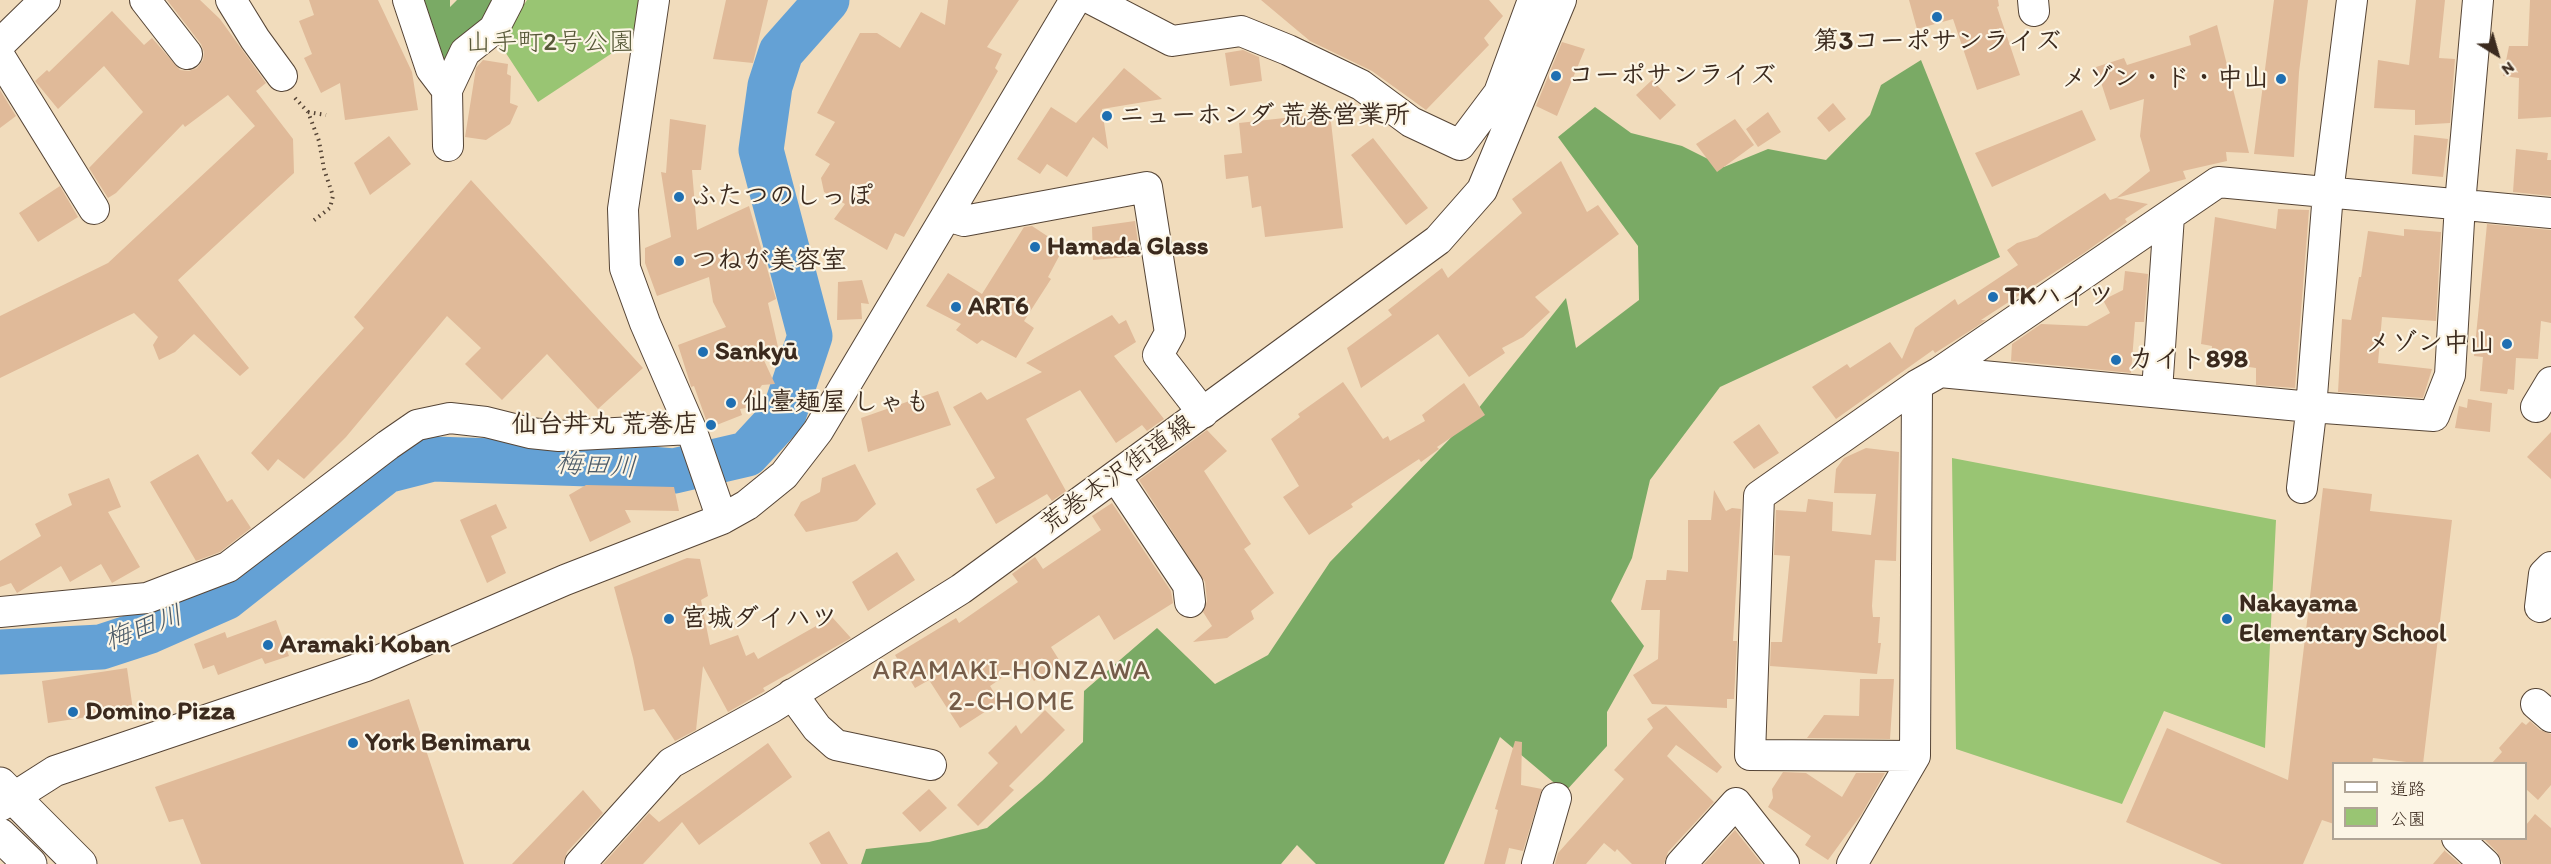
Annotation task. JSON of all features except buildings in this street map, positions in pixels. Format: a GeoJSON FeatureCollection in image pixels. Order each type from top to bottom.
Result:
{"type":"FeatureCollection","features":[{"type":"Feature","properties":{"kind":"main road"},"geometry":{"type":"LineString","coordinates":[[4,795],[80,864]]}},
{"type":"Feature","properties":{"kind":"main road"},"geometry":{"type":"LineString","coordinates":[[0,836],[30,864]]}},
{"type":"Feature","properties":{"kind":"street"},"geometry":{"type":"LineString","coordinates":[[0,44],[45,0]]}},
{"type":"Feature","properties":{"kind":"street"},"geometry":{"type":"LineString","coordinates":[[145,0],[187,54]]}},
{"type":"Feature","properties":{"kind":"street"},"geometry":{"type":"LineString","coordinates":[[231,0],[255,39],[282,76]]}},
{"type":"Feature","properties":{"kind":"street"},"geometry":{"type":"LineString","coordinates":[[408,0],[431,69],[447,90]]}},
{"type":"Feature","properties":{"kind":"street"},"geometry":{"type":"LineString","coordinates":[[448,146],[447,90],[465,52],[494,29],[509,0]]}},
{"type":"Feature","properties":{"kind":"street"},"geometry":{"type":"LineString","coordinates":[[654,0],[623,209],[625,268],[645,322],[692,430],[722,519]]}},
{"type":"Feature","properties":{"kind":"street"},"geometry":{"type":"LineString","coordinates":[[4,795],[55,771],[366,666],[565,580],[722,519],[747,505],[784,475],[818,431],[1075,0]]}},
{"type":"Feature","properties":{"kind":"street"},"geometry":{"type":"LineString","coordinates":[[1094,0],[1172,41],[1241,31],[1250,34],[1361,85],[1411,122],[1460,145],[1499,93],[1533,0]]}},
{"type":"Feature","properties":{"kind":"street","name":"荒巻本沢街道線"},"geometry":{"type":"LineString","coordinates":[[580,864],[671,763],[792,694],[961,589],[1438,240],[1482,190],[1561,0]]}},
{"type":"Feature","properties":{"kind":"street"},"geometry":{"type":"LineString","coordinates":[[2302,488],[2328,193],[2352,0]]}},
{"type":"Feature","properties":{"kind":"street"},"geometry":{"type":"LineString","coordinates":[[1928,379],[2157,391],[2310,407],[2434,416],[2450,375],[2460,204],[2478,0]]}},
{"type":"Feature","properties":{"kind":"street"},"geometry":{"type":"LineString","coordinates":[[0,57],[94,208]]}},
{"type":"Feature","properties":{"kind":"street"},"geometry":{"type":"LineString","coordinates":[[1915,756],[1750,755],[1759,496],[2218,182],[2551,213]]}},
{"type":"Feature","properties":{"kind":"street"},"geometry":{"type":"LineString","coordinates":[[947,216],[964,221],[1147,187],[1170,333],[1158,355],[1203,413]]}},
{"type":"Feature","properties":{"kind":"street"},"geometry":{"type":"LineString","coordinates":[[2157,391],[2169,216]]}},
{"type":"Feature","properties":{"kind":"street"},"geometry":{"type":"LineString","coordinates":[[1852,864],[1915,756],[1928,379]]}},
{"type":"Feature","properties":{"kind":"street"},"geometry":{"type":"LineString","coordinates":[[0,612],[147,598],[228,567],[417,425],[450,418],[486,422],[530,433],[559,436],[692,430]]}},
{"type":"Feature","properties":{"kind":"street"},"geometry":{"type":"LineString","coordinates":[[1116,477],[1188,585],[1190,602]]}},
{"type":"Feature","properties":{"kind":"street"},"geometry":{"type":"LineString","coordinates":[[2540,607],[2544,574],[2551,567]]}},
{"type":"Feature","properties":{"kind":"street"},"geometry":{"type":"LineString","coordinates":[[792,694],[817,728],[836,745],[931,765]]}},
{"type":"Feature","properties":{"kind":"street"},"geometry":{"type":"LineString","coordinates":[[1537,864],[1556,798]]}},
{"type":"Feature","properties":{"kind":"street"},"geometry":{"type":"LineString","coordinates":[[1681,864],[1736,803],[1784,864]]}},
{"type":"Feature","properties":{"kind":"street"},"geometry":{"type":"LineString","coordinates":[[2459,840],[2485,864]]}},
{"type":"Feature","properties":{"kind":"path"},"geometry":{"type":"LineString","coordinates":[[282,76],[298,104],[308,112],[326,115]]}},
{"type":"Feature","properties":{"kind":"path"},"geometry":{"type":"LineString","coordinates":[[308,112],[319,141],[324,169],[333,196],[330,208],[313,221]]}},
{"type":"Feature","properties":{"kind":"green space"},"geometry":{"type":"Polygon","coordinates":[[[418,0],[450,0],[450,7],[457,0],[501,0],[444,78],[418,0]]]}},
{"type":"Feature","properties":{"kind":"green space","name":"山手町2号公園"},"geometry":{"type":"Polygon","coordinates":[[[527,0],[639,0],[635,38],[538,102],[494,35],[512,23],[527,0]]]}},
{"type":"Feature","properties":{"kind":"green space"},"geometry":{"type":"Polygon","coordinates":[[[1921,60],[2000,257],[1720,387],[1650,480],[1632,558],[1611,601],[1644,646],[1607,712],[1607,746],[1565,792],[1500,737],[1444,864],[1316,864],[1297,845],[1281,864],[861,864],[866,849],[929,842],[987,828],[1083,742],[1084,691],[1157,628],[1215,684],[1268,655],[1330,562],[1474,414],[1566,298],[1576,348],[1639,300],[1638,246],[1558,137],[1595,107],[1631,133],[1682,146],[1724,167],[1768,149],[1826,160],[1870,115],[1881,85],[1921,60]]]}},
{"type":"Feature","properties":{"kind":"green space"},"geometry":{"type":"Polygon","coordinates":[[[1952,458],[2276,520],[2265,748],[2164,711],[2122,804],[1956,749],[1952,458]]]}},
{"type":"Feature","properties":{"kind":"waterway","name":"梅田川"},"geometry":{"type":"LineString","coordinates":[[0,652],[101,647],[150,631],[225,598],[386,471],[433,459],[590,464],[674,471],[747,454],[784,414],[810,336],[761,150],[770,86],[781,52],[827,0]]}},
{"type":"Feature","properties":{"kind":"place","name":"第3コーポサンライズ"},"geometry":{"type":"Point","coordinates":[1937,17]}},
{"type":"Feature","properties":{"kind":"place","name":"コーポサンライズ"},"geometry":{"type":"Point","coordinates":[1556,76]}},
{"type":"Feature","properties":{"kind":"place","name":"メゾン・ド・中山"},"geometry":{"type":"Point","coordinates":[2281,79]}},
{"type":"Feature","properties":{"kind":"place","name":"ニューホンダ 荒巻営業所"},"geometry":{"type":"Point","coordinates":[1107,116]}},
{"type":"Feature","properties":{"kind":"place","name":"ふたつのしっぽ"},"geometry":{"type":"Point","coordinates":[679,197]}},
{"type":"Feature","properties":{"kind":"place","name":"Hamada Glass"},"geometry":{"type":"Point","coordinates":[1035,247]}},
{"type":"Feature","properties":{"kind":"place","name":"つねが美容室"},"geometry":{"type":"Point","coordinates":[679,261]}},
{"type":"Feature","properties":{"kind":"place","name":"TKハイツ"},"geometry":{"type":"Point","coordinates":[1993,297]}},
{"type":"Feature","properties":{"kind":"place","name":"ART6"},"geometry":{"type":"Point","coordinates":[956,307]}},
{"type":"Feature","properties":{"kind":"place","name":"メゾン中山"},"geometry":{"type":"Point","coordinates":[2507,344]}},
{"type":"Feature","properties":{"kind":"place","name":"Sankyū"},"geometry":{"type":"Point","coordinates":[703,352]}},
{"type":"Feature","properties":{"kind":"place","name":"カイト898"},"geometry":{"type":"Point","coordinates":[2116,360]}},
{"type":"Feature","properties":{"kind":"place","name":"仙臺麺屋 しゃも"},"geometry":{"type":"Point","coordinates":[731,403]}},
{"type":"Feature","properties":{"kind":"place","name":"仙台丼丸 荒巻店"},"geometry":{"type":"Point","coordinates":[711,425]}},
{"type":"Feature","properties":{"kind":"place","name":"宮城ダイハツ"},"geometry":{"type":"Point","coordinates":[669,619]}},
{"type":"Feature","properties":{"kind":"place","name":"Nakayama Elementary School"},"geometry":{"type":"Point","coordinates":[2227,619]}},
{"type":"Feature","properties":{"kind":"place","name":"Aramaki Koban"},"geometry":{"type":"Point","coordinates":[268,645]}},
{"type":"Feature","properties":{"kind":"place","name":"Domino Pizza"},"geometry":{"type":"Point","coordinates":[73,712]}},
{"type":"Feature","properties":{"kind":"place","name":"York Benimaru"},"geometry":{"type":"Point","coordinates":[353,743]}},
{"type":"Feature","properties":{"kind":"district","name":"ARAMAKI-HONZAWA 2-CHOME"},"geometry":{"type":"Point","coordinates":[1012,688]}}]}
